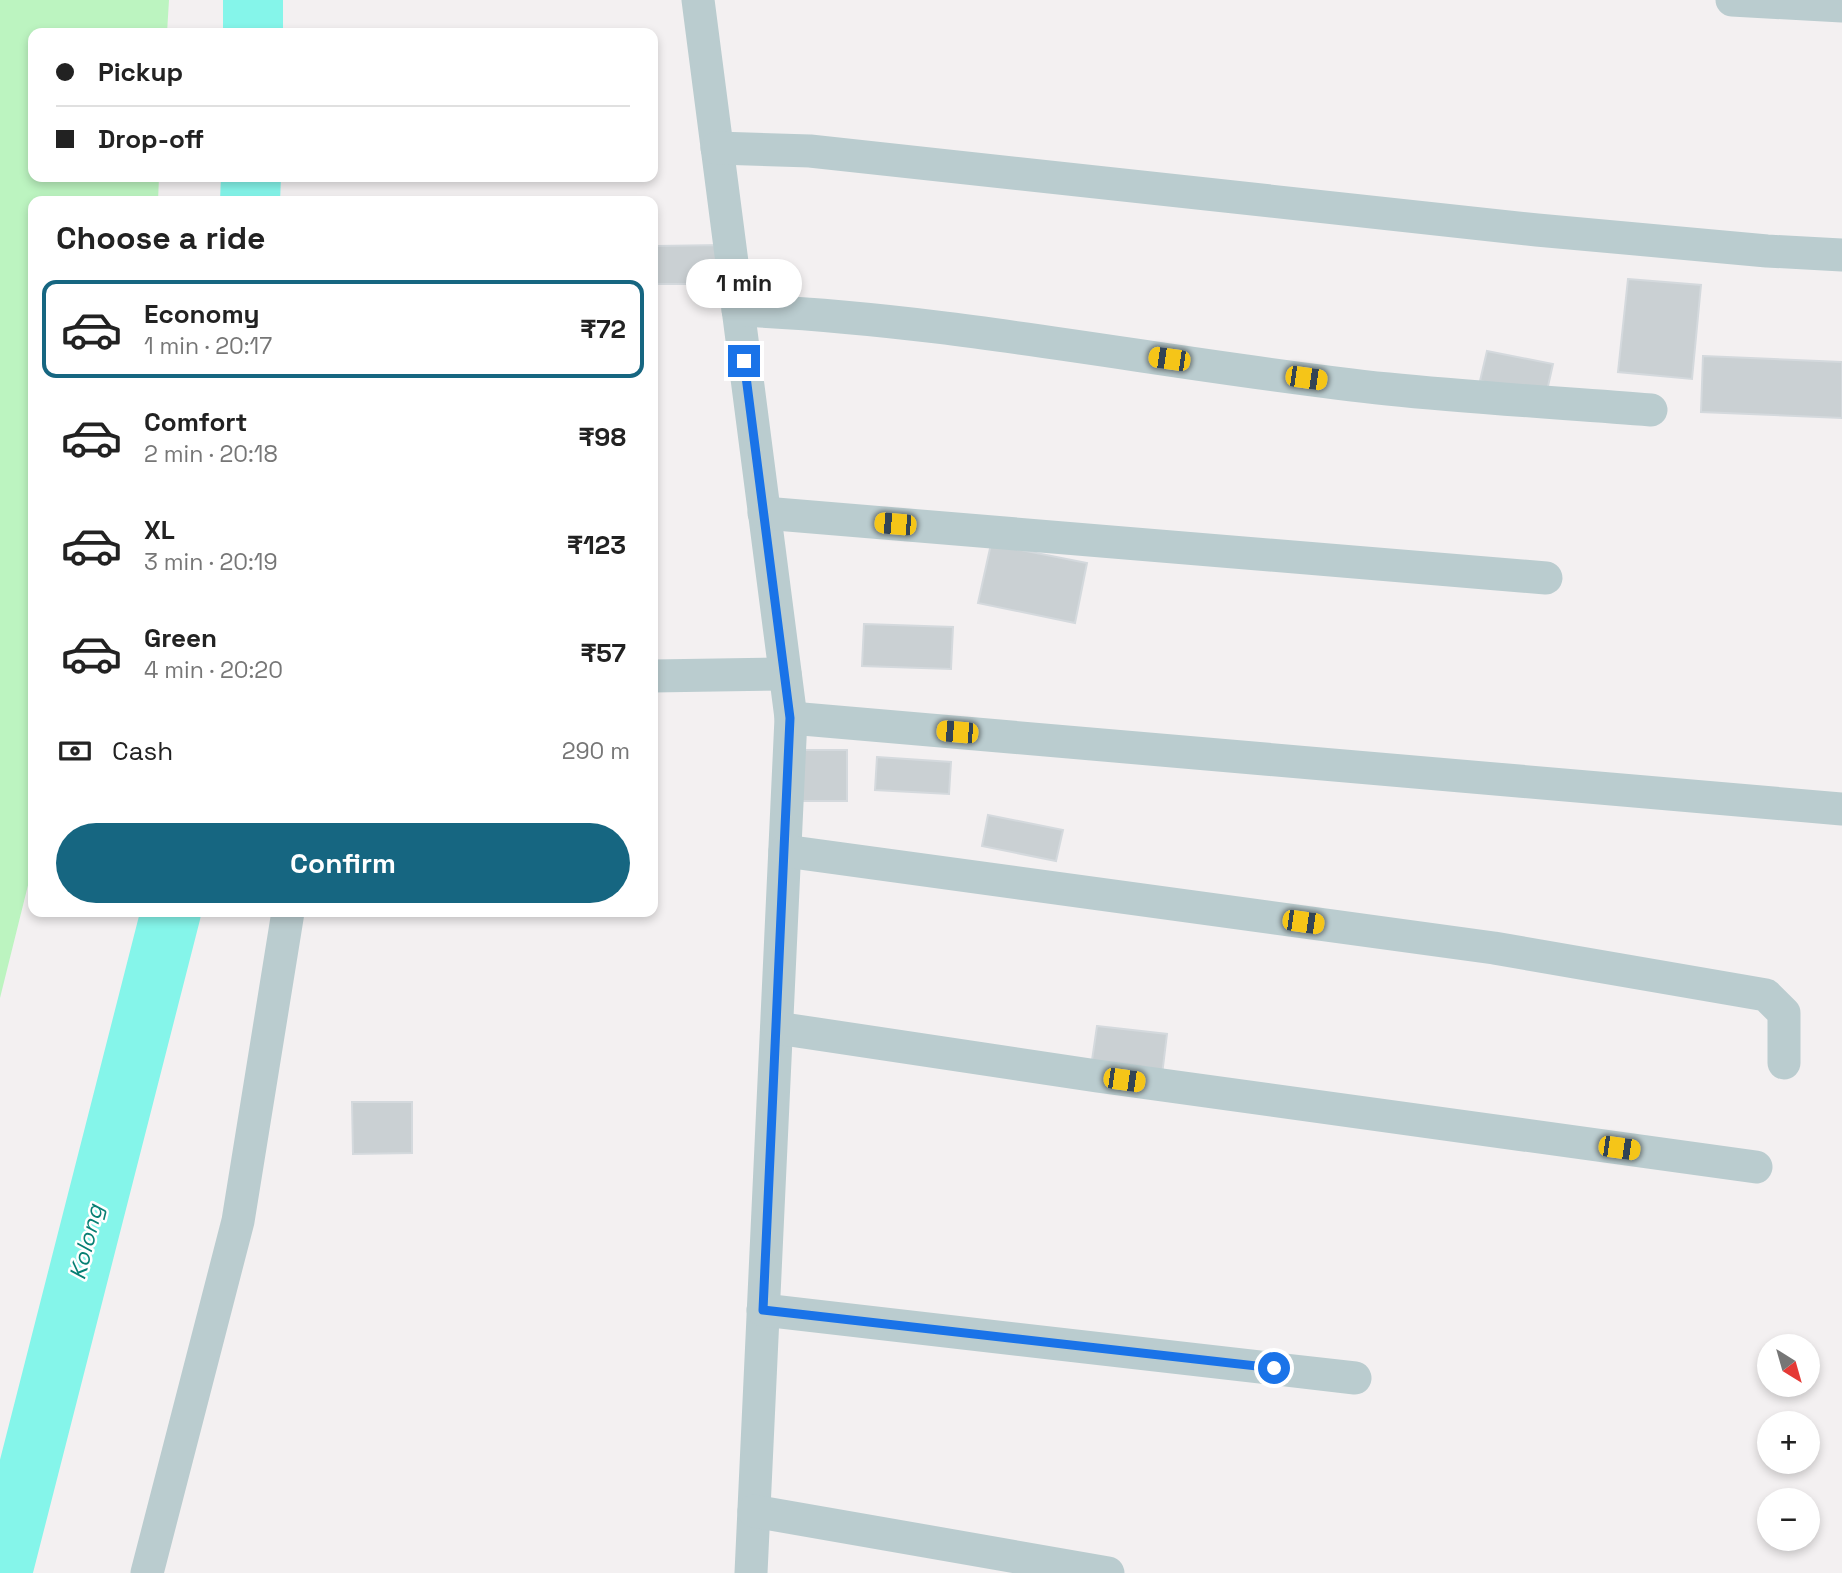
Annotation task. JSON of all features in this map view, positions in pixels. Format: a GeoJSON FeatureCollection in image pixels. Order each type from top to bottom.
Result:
{"type":"FeatureCollection","features":[{"type":"Feature","properties":{"kind":"street"},"geometry":{"type":"LineString","coordinates":[[698,0],[790,718],[751,1573]]}},
{"type":"Feature","properties":{"kind":"street"},"geometry":{"type":"LineString","coordinates":[[1731,0],[1842,6]]}},
{"type":"Feature","properties":{"kind":"street"},"geometry":{"type":"LineString","coordinates":[[717,148],[810,151],[1537,230],[1767,251],[1842,255]]}},
{"type":"Feature","properties":{"kind":"street"},"geometry":{"type":"LineString","coordinates":[[738,310],[806,313],[1033,340],[1387,389],[1651,410]]}},
{"type":"Feature","properties":{"kind":"street"},"geometry":{"type":"LineString","coordinates":[[764,513],[1546,578]]}},
{"type":"Feature","properties":{"kind":"street"},"geometry":{"type":"LineString","coordinates":[[658,676],[785,674]]}},
{"type":"Feature","properties":{"kind":"street"},"geometry":{"type":"LineString","coordinates":[[790,718],[1842,809]]}},
{"type":"Feature","properties":{"kind":"street"},"geometry":{"type":"LineString","coordinates":[[785,851],[1494,948],[1766,995],[1784,1013],[1784,1063]]}},
{"type":"Feature","properties":{"kind":"street"},"geometry":{"type":"LineString","coordinates":[[147,1573],[238,1222],[287,917]]}},
{"type":"Feature","properties":{"kind":"street"},"geometry":{"type":"LineString","coordinates":[[777,1028],[1097,1076],[1756,1167]]}},
{"type":"Feature","properties":{"kind":"street"},"geometry":{"type":"LineString","coordinates":[[763,1310],[1355,1378]]}},
{"type":"Feature","properties":{"kind":"street"},"geometry":{"type":"LineString","coordinates":[[754,1511],[1108,1573]]}},
{"type":"Feature","properties":{"kind":"green space"},"geometry":{"type":"Polygon","coordinates":[[[0,0],[169,0],[167,28],[28,28],[28,182],[159,182],[158,196],[28,196],[28,885],[0,998],[0,0]]]}},
{"type":"Feature","properties":{"kind":"building"},"geometry":{"type":"Polygon","coordinates":[[[722,245],[722,284],[658,284],[658,246],[722,245]]]}},
{"type":"Feature","properties":{"kind":"building"},"geometry":{"type":"Polygon","coordinates":[[[1628,279],[1701,285],[1692,379],[1618,372],[1628,279]]]}},
{"type":"Feature","properties":{"kind":"building"},"geometry":{"type":"Polygon","coordinates":[[[1487,351],[1553,364],[1546,395],[1480,381],[1487,351]]]}},
{"type":"Feature","properties":{"kind":"building"},"geometry":{"type":"Polygon","coordinates":[[[1703,356],[1842,362],[1842,418],[1701,412],[1703,356]]]}},
{"type":"Feature","properties":{"kind":"building"},"geometry":{"type":"Polygon","coordinates":[[[991,544],[1087,563],[1075,623],[978,603],[991,544]]]}},
{"type":"Feature","properties":{"kind":"building"},"geometry":{"type":"Polygon","coordinates":[[[864,624],[953,627],[951,669],[862,666],[864,624]]]}},
{"type":"Feature","properties":{"kind":"building"},"geometry":{"type":"Polygon","coordinates":[[[798,750],[847,750],[847,801],[797,801],[798,750]]]}},
{"type":"Feature","properties":{"kind":"building"},"geometry":{"type":"Polygon","coordinates":[[[877,757],[951,762],[949,794],[875,790],[877,757]]]}},
{"type":"Feature","properties":{"kind":"building"},"geometry":{"type":"Polygon","coordinates":[[[988,815],[1063,830],[1056,861],[982,846],[988,815]]]}},
{"type":"Feature","properties":{"kind":"building"},"geometry":{"type":"Polygon","coordinates":[[[1097,1026],[1167,1034],[1162,1075],[1091,1067],[1097,1026]]]}},
{"type":"Feature","properties":{"kind":"building"},"geometry":{"type":"Polygon","coordinates":[[[352,1102],[412,1102],[412,1153],[353,1154],[352,1102]]]}},
{"type":"Feature","properties":{"kind":"waterway","name":"Kolong"},"geometry":{"type":"LineString","coordinates":[[253,0],[253,28]]}},
{"type":"Feature","properties":{"kind":"waterway","name":"Kolong"},"geometry":{"type":"LineString","coordinates":[[250,196],[251,182]]}},
{"type":"Feature","properties":{"kind":"waterway","name":"Kolong"},"geometry":{"type":"LineString","coordinates":[[2,1573],[170,917]]}},
{"type":"Feature","properties":{"kind":"route"},"geometry":{"type":"LineString","coordinates":[[744,361],[790,718],[763,1310],[1274,1368]]}}]}
